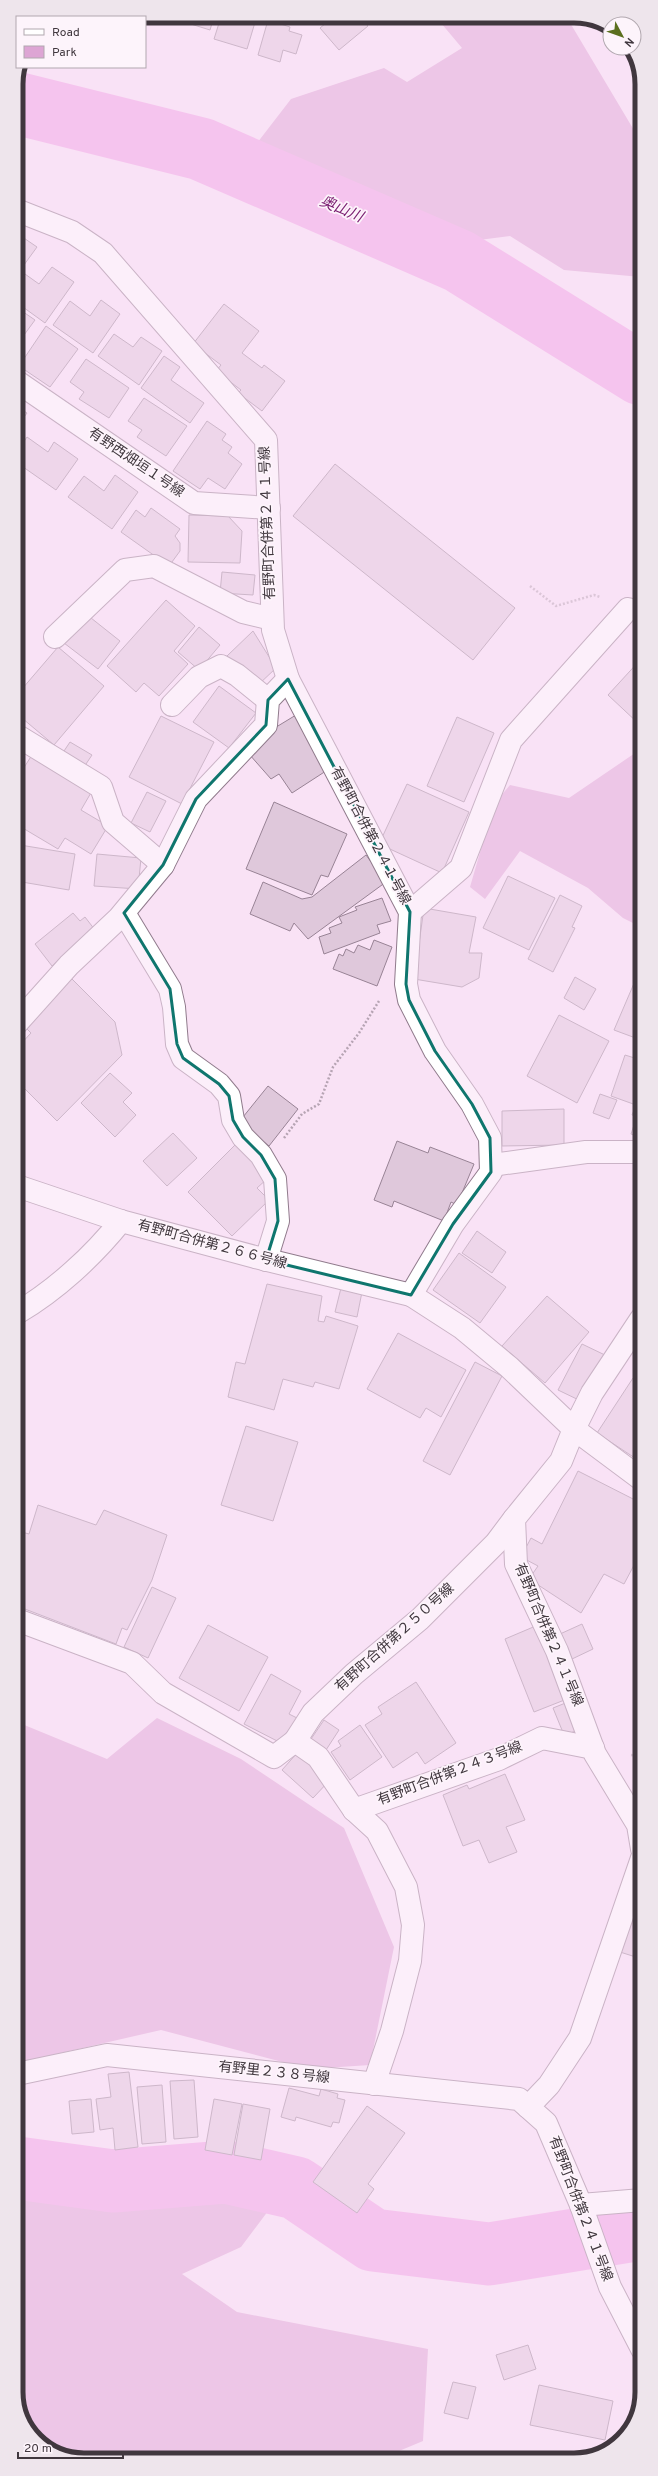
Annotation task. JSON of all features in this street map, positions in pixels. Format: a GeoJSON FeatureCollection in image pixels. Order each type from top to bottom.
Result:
{"type":"FeatureCollection","features":[{"type":"Feature","properties":{"kind":"street","name":"有野町合併第２４１号線"},"geometry":{"type":"LineString","coordinates":[[23,213],[72,232],[103,253],[266,440],[273,630],[288,679],[410,912],[406,984],[409,1000],[435,1051],[472,1104],[490,1138],[492,1165]]}},
{"type":"Feature","properties":{"kind":"street","name":"有野西畑垣１号線"},"geometry":{"type":"LineString","coordinates":[[23,386],[194,503],[268,508]]}},
{"type":"Feature","properties":{"kind":"street"},"geometry":{"type":"LineString","coordinates":[[55,637],[125,570],[154,566],[243,612],[272,619]]}},
{"type":"Feature","properties":{"kind":"street"},"geometry":{"type":"LineString","coordinates":[[410,912],[461,868],[511,740],[628,609]]}},
{"type":"Feature","properties":{"kind":"street"},"geometry":{"type":"LineString","coordinates":[[172,706],[199,677],[220,666],[237,675],[268,700]]}},
{"type":"Feature","properties":{"kind":"street"},"geometry":{"type":"LineString","coordinates":[[23,1016],[69,965],[124,913],[163,865],[196,800],[266,725],[268,700],[288,679]]}},
{"type":"Feature","properties":{"kind":"street"},"geometry":{"type":"LineString","coordinates":[[23,739],[101,787],[113,822],[163,865]]}},
{"type":"Feature","properties":{"kind":"street"},"geometry":{"type":"LineString","coordinates":[[124,913],[170,989],[174,1007],[177,1044],[183,1058],[219,1084],[229,1096],[233,1120],[243,1137],[261,1154],[275,1178],[278,1221],[266,1260]]}},
{"type":"Feature","properties":{"kind":"street"},"geometry":{"type":"LineString","coordinates":[[632,1152],[586,1152],[492,1165],[491,1172],[453,1224],[411,1295],[474,1338],[509,1367],[574,1429],[635,1474]]}},
{"type":"Feature","properties":{"kind":"street","name":"有野町合併第２６６号線"},"geometry":{"type":"LineString","coordinates":[[23,1188],[121,1221],[266,1260],[411,1295]]}},
{"type":"Feature","properties":{"kind":"street"},"geometry":{"type":"LineString","coordinates":[[23,1309],[99,1249],[121,1221]]}},
{"type":"Feature","properties":{"kind":"street"},"geometry":{"type":"LineString","coordinates":[[514,1519],[561,1461],[574,1429],[592,1393],[635,1328]]}},
{"type":"Feature","properties":{"kind":"street","name":"有野町合併第２４１号線"},"geometry":{"type":"LineString","coordinates":[[514,1519],[516,1564],[557,1651],[595,1754],[635,1820]]}},
{"type":"Feature","properties":{"kind":"street","name":"有野町合併第２５０号線"},"geometry":{"type":"LineString","coordinates":[[23,1622],[132,1663],[163,1693],[274,1757],[295,1741],[313,1713],[354,1674],[420,1619],[496,1543],[514,1519]]}},
{"type":"Feature","properties":{"kind":"street","name":"有野町合併第２４３号線"},"geometry":{"type":"LineString","coordinates":[[354,1810],[499,1759],[542,1738],[593,1748]]}},
{"type":"Feature","properties":{"kind":"street"},"geometry":{"type":"LineString","coordinates":[[295,1741],[318,1757],[354,1810],[378,1831],[406,1887],[413,1925],[410,1961],[392,2031],[374,2084]]}},
{"type":"Feature","properties":{"kind":"street"},"geometry":{"type":"LineString","coordinates":[[528,2107],[549,2085],[580,2038],[635,1878]]}},
{"type":"Feature","properties":{"kind":"street","name":"有野里２３８号線"},"geometry":{"type":"LineString","coordinates":[[23,2073],[107,2055],[519,2099],[528,2107]]}},
{"type":"Feature","properties":{"kind":"street","name":"有野町合併第２４１号線"},"geometry":{"type":"LineString","coordinates":[[528,2107],[546,2123],[585,2215],[610,2287],[635,2335]]}},
{"type":"Feature","properties":{"kind":"street"},"geometry":{"type":"LineString","coordinates":[[585,2215],[635,2202]]}},
{"type":"Feature","properties":{"kind":"path"},"geometry":{"type":"LineString","coordinates":[[530,586],[556,606],[594,594],[628,609]]}},
{"type":"Feature","properties":{"kind":"path"},"geometry":{"type":"LineString","coordinates":[[266,1162],[302,1114],[319,1104],[333,1067],[359,1033],[385,991],[406,984]]}},
{"type":"Feature","properties":{"kind":"highlighted area"},"geometry":{"type":"Polygon","coordinates":[[[288,679],[410,912],[406,984],[409,1000],[435,1051],[472,1104],[490,1138],[491,1172],[453,1224],[411,1295],[266,1260],[278,1221],[275,1179],[261,1155],[243,1137],[233,1120],[229,1096],[219,1084],[183,1058],[177,1044],[170,989],[124,913],[163,865],[196,799],[266,725],[268,700],[288,679]]]}},
{"type":"Feature","properties":{"kind":"green space"},"geometry":{"type":"Polygon","coordinates":[[[441,23],[570,23],[635,132],[635,276],[564,270],[510,236],[448,244],[427,217],[244,160],[291,99],[384,68],[407,82],[462,48],[441,23]]]}},
{"type":"Feature","properties":{"kind":"green space"},"geometry":{"type":"Polygon","coordinates":[[[635,753],[635,924],[623,918],[588,888],[520,851],[485,899],[470,887],[494,804],[510,785],[569,798],[635,753]]]}},
{"type":"Feature","properties":{"kind":"green space"},"geometry":{"type":"Polygon","coordinates":[[[157,1718],[241,1759],[344,1828],[394,1947],[370,2065],[309,2069],[161,2030],[23,2062],[23,1724],[107,1759],[157,1718]]]}},
{"type":"Feature","properties":{"kind":"green space"},"geometry":{"type":"Polygon","coordinates":[[[23,2184],[94,2193],[227,2187],[277,2199],[241,2247],[182,2274],[237,2312],[428,2349],[423,2441],[394,2453],[80,2453],[68,2451],[50,2443],[31,2422],[24,2404],[23,2184]]]}},
{"type":"Feature","properties":{"kind":"building"},"geometry":{"type":"Polygon","coordinates":[[[188,23],[212,23],[210,30],[188,23]]]}},
{"type":"Feature","properties":{"kind":"building"},"geometry":{"type":"Polygon","coordinates":[[[219,23],[255,23],[247,49],[214,39],[219,23]]]}},
{"type":"Feature","properties":{"kind":"building"},"geometry":{"type":"Polygon","coordinates":[[[267,23],[277,23],[290,27],[289,31],[302,35],[296,54],[283,50],[280,62],[258,55],[267,23]]]}},
{"type":"Feature","properties":{"kind":"building"},"geometry":{"type":"Polygon","coordinates":[[[326,23],[365,23],[368,26],[339,50],[320,28],[326,23]]]}},
{"type":"Feature","properties":{"kind":"building"},"geometry":{"type":"Polygon","coordinates":[[[23,237],[37,247],[23,266],[23,237]]]}},
{"type":"Feature","properties":{"kind":"building"},"geometry":{"type":"Polygon","coordinates":[[[52,267],[74,282],[45,323],[23,307],[23,277],[25,274],[39,284],[52,267]]]}},
{"type":"Feature","properties":{"kind":"building"},"geometry":{"type":"Polygon","coordinates":[[[101,300],[120,314],[93,353],[53,325],[70,301],[90,316],[101,300]]]}},
{"type":"Feature","properties":{"kind":"building"},"geometry":{"type":"Polygon","coordinates":[[[224,304],[259,331],[242,353],[262,368],[264,365],[285,381],[262,411],[238,393],[241,390],[216,371],[221,365],[193,344],[224,304]]]}},
{"type":"Feature","properties":{"kind":"building"},"geometry":{"type":"Polygon","coordinates":[[[23,312],[35,320],[23,336],[23,312]]]}},
{"type":"Feature","properties":{"kind":"building"},"geometry":{"type":"Polygon","coordinates":[[[46,326],[78,349],[50,387],[23,369],[23,360],[46,326]]]}},
{"type":"Feature","properties":{"kind":"building"},"geometry":{"type":"Polygon","coordinates":[[[114,334],[133,347],[141,337],[162,351],[139,385],[98,356],[114,334]]]}},
{"type":"Feature","properties":{"kind":"building"},"geometry":{"type":"Polygon","coordinates":[[[164,356],[180,367],[171,380],[204,403],[190,423],[141,388],[164,356]]]}},
{"type":"Feature","properties":{"kind":"building"},"geometry":{"type":"Polygon","coordinates":[[[86,359],[129,388],[109,418],[79,399],[84,392],[70,382],[86,359]]]}},
{"type":"Feature","properties":{"kind":"building"},"geometry":{"type":"Polygon","coordinates":[[[144,398],[187,426],[166,456],[137,437],[142,430],[128,421],[144,398]]]}},
{"type":"Feature","properties":{"kind":"building"},"geometry":{"type":"Polygon","coordinates":[[[23,410],[27,413],[23,418],[23,410]]]}},
{"type":"Feature","properties":{"kind":"building"},"geometry":{"type":"Polygon","coordinates":[[[207,421],[226,434],[222,440],[232,447],[228,453],[242,464],[225,489],[208,478],[200,489],[173,471],[207,421]]]}},
{"type":"Feature","properties":{"kind":"building"},"geometry":{"type":"Polygon","coordinates":[[[27,437],[48,452],[54,442],[78,459],[56,490],[23,467],[23,443],[27,437]]]}},
{"type":"Feature","properties":{"kind":"building"},"geometry":{"type":"Polygon","coordinates":[[[335,464],[515,608],[473,660],[293,516],[335,464]]]}},
{"type":"Feature","properties":{"kind":"building"},"geometry":{"type":"Polygon","coordinates":[[[115,475],[138,492],[112,529],[68,497],[84,476],[104,491],[115,475]]]}},
{"type":"Feature","properties":{"kind":"building"},"geometry":{"type":"Polygon","coordinates":[[[151,508],[180,529],[175,536],[180,543],[180,551],[169,566],[121,532],[136,510],[145,517],[151,508]]]}},
{"type":"Feature","properties":{"kind":"building"},"geometry":{"type":"Polygon","coordinates":[[[189,515],[228,516],[242,531],[240,563],[188,562],[189,515]]]}},
{"type":"Feature","properties":{"kind":"building"},"geometry":{"type":"Polygon","coordinates":[[[222,572],[255,575],[253,595],[220,593],[222,572]]]}},
{"type":"Feature","properties":{"kind":"building"},"geometry":{"type":"Polygon","coordinates":[[[166,600],[195,626],[174,651],[188,664],[159,696],[144,683],[136,692],[107,666],[166,600]]]}},
{"type":"Feature","properties":{"kind":"building"},"geometry":{"type":"Polygon","coordinates":[[[86,614],[120,641],[98,669],[64,643],[86,614]]]}},
{"type":"Feature","properties":{"kind":"building"},"geometry":{"type":"Polygon","coordinates":[[[199,627],[220,645],[199,670],[178,652],[199,627]]]}},
{"type":"Feature","properties":{"kind":"building"},"geometry":{"type":"Polygon","coordinates":[[[253,631],[276,668],[257,686],[227,656],[253,631]]]}},
{"type":"Feature","properties":{"kind":"building"},"geometry":{"type":"Polygon","coordinates":[[[58,647],[104,686],[54,745],[23,719],[23,688],[58,647]]]}},
{"type":"Feature","properties":{"kind":"building"},"geometry":{"type":"Polygon","coordinates":[[[635,666],[635,720],[608,695],[635,666]]]}},
{"type":"Feature","properties":{"kind":"building"},"geometry":{"type":"Polygon","coordinates":[[[219,686],[256,713],[229,748],[193,722],[219,686]]]}},
{"type":"Feature","properties":{"kind":"building"},"geometry":{"type":"Polygon","coordinates":[[[296,715],[329,769],[292,793],[279,774],[271,779],[249,754],[268,732],[296,715]]]}},
{"type":"Feature","properties":{"kind":"building"},"geometry":{"type":"Polygon","coordinates":[[[161,716],[214,742],[182,804],[129,777],[161,716]]]}},
{"type":"Feature","properties":{"kind":"building"},"geometry":{"type":"Polygon","coordinates":[[[457,717],[494,733],[464,802],[427,786],[457,717]]]}},
{"type":"Feature","properties":{"kind":"building"},"geometry":{"type":"Polygon","coordinates":[[[70,742],[92,755],[84,767],[62,754],[70,742]]]}},
{"type":"Feature","properties":{"kind":"building"},"geometry":{"type":"Polygon","coordinates":[[[32,755],[92,791],[81,810],[108,826],[91,854],[65,838],[58,849],[23,828],[23,769],[32,755]]]}},
{"type":"Feature","properties":{"kind":"building"},"geometry":{"type":"Polygon","coordinates":[[[407,784],[469,812],[442,873],[379,844],[407,784]]]}},
{"type":"Feature","properties":{"kind":"building"},"geometry":{"type":"Polygon","coordinates":[[[147,792],[166,801],[150,832],[131,823],[147,792]]]}},
{"type":"Feature","properties":{"kind":"building"},"geometry":{"type":"Polygon","coordinates":[[[274,802],[347,834],[328,877],[321,875],[312,895],[246,869],[274,802]]]}},
{"type":"Feature","properties":{"kind":"building"},"geometry":{"type":"Polygon","coordinates":[[[23,845],[75,854],[69,890],[23,882],[23,845]]]}},
{"type":"Feature","properties":{"kind":"building"},"geometry":{"type":"Polygon","coordinates":[[[97,854],[141,858],[138,889],[94,886],[97,854]]]}},
{"type":"Feature","properties":{"kind":"building"},"geometry":{"type":"Polygon","coordinates":[[[366,855],[386,882],[308,939],[294,923],[290,931],[250,914],[263,882],[302,899],[312,897],[366,855]]]}},
{"type":"Feature","properties":{"kind":"building"},"geometry":{"type":"Polygon","coordinates":[[[508,876],[555,898],[529,950],[483,928],[508,876]]]}},
{"type":"Feature","properties":{"kind":"building"},"geometry":{"type":"Polygon","coordinates":[[[560,895],[582,906],[572,927],[575,928],[553,972],[528,959],[560,895]]]}},
{"type":"Feature","properties":{"kind":"building"},"geometry":{"type":"Polygon","coordinates":[[[382,898],[391,921],[377,925],[380,933],[324,954],[319,937],[331,933],[329,928],[342,923],[339,917],[357,910],[355,907],[382,898]]]}},
{"type":"Feature","properties":{"kind":"building"},"geometry":{"type":"Polygon","coordinates":[[[424,908],[476,917],[469,953],[482,953],[479,978],[462,987],[414,979],[424,908]]]}},
{"type":"Feature","properties":{"kind":"building"},"geometry":{"type":"Polygon","coordinates":[[[73,913],[80,921],[85,917],[95,930],[52,966],[35,944],[73,913]]]}},
{"type":"Feature","properties":{"kind":"building"},"geometry":{"type":"Polygon","coordinates":[[[374,940],[392,947],[377,986],[333,969],[339,954],[343,956],[346,949],[354,953],[358,945],[370,950],[374,940]]]}},
{"type":"Feature","properties":{"kind":"building"},"geometry":{"type":"Polygon","coordinates":[[[68,975],[115,1022],[122,1055],[57,1121],[23,1087],[23,1042],[31,1033],[23,1025],[23,1021],[68,975]]]}},
{"type":"Feature","properties":{"kind":"building"},"geometry":{"type":"Polygon","coordinates":[[[575,977],[596,989],[584,1010],[564,998],[575,977]]]}},
{"type":"Feature","properties":{"kind":"building"},"geometry":{"type":"Polygon","coordinates":[[[635,981],[635,1038],[614,1030],[635,981]]]}},
{"type":"Feature","properties":{"kind":"building"},"geometry":{"type":"Polygon","coordinates":[[[559,1015],[609,1041],[577,1103],[527,1076],[559,1015]]]}},
{"type":"Feature","properties":{"kind":"building"},"geometry":{"type":"Polygon","coordinates":[[[625,1055],[635,1058],[635,1105],[611,1096],[625,1055]]]}},
{"type":"Feature","properties":{"kind":"building"},"geometry":{"type":"Polygon","coordinates":[[[110,1073],[132,1093],[123,1102],[136,1115],[115,1137],[81,1103],[110,1073]]]}},
{"type":"Feature","properties":{"kind":"building"},"geometry":{"type":"Polygon","coordinates":[[[268,1086],[298,1109],[269,1146],[239,1122],[268,1086]]]}},
{"type":"Feature","properties":{"kind":"building"},"geometry":{"type":"Polygon","coordinates":[[[600,1094],[617,1100],[609,1119],[593,1113],[600,1094]]]}},
{"type":"Feature","properties":{"kind":"building"},"geometry":{"type":"Polygon","coordinates":[[[635,1108],[635,1116],[632,1115],[635,1108]]]}},
{"type":"Feature","properties":{"kind":"building"},"geometry":{"type":"Polygon","coordinates":[[[564,1109],[564,1145],[502,1146],[502,1111],[564,1109]]]}},
{"type":"Feature","properties":{"kind":"building"},"geometry":{"type":"Polygon","coordinates":[[[635,1122],[635,1136],[631,1134],[635,1122]]]}},
{"type":"Feature","properties":{"kind":"building"},"geometry":{"type":"Polygon","coordinates":[[[173,1133],[197,1158],[167,1186],[143,1161],[173,1133]]]}},
{"type":"Feature","properties":{"kind":"building"},"geometry":{"type":"Polygon","coordinates":[[[397,1141],[428,1153],[430,1147],[474,1164],[457,1205],[451,1202],[444,1221],[394,1201],[392,1207],[374,1200],[397,1141]]]}},
{"type":"Feature","properties":{"kind":"building"},"geometry":{"type":"Polygon","coordinates":[[[235,1145],[268,1178],[257,1188],[269,1200],[232,1236],[188,1192],[235,1145]]]}},
{"type":"Feature","properties":{"kind":"building"},"geometry":{"type":"Polygon","coordinates":[[[477,1231],[506,1252],[492,1273],[462,1253],[477,1231]]]}},
{"type":"Feature","properties":{"kind":"building"},"geometry":{"type":"Polygon","coordinates":[[[459,1253],[506,1287],[480,1323],[433,1290],[459,1253]]]}},
{"type":"Feature","properties":{"kind":"building"},"geometry":{"type":"Polygon","coordinates":[[[267,1284],[322,1296],[318,1321],[324,1322],[326,1316],[358,1326],[339,1389],[315,1382],[313,1387],[283,1379],[274,1410],[228,1397],[236,1362],[245,1364],[267,1284]]]}},
{"type":"Feature","properties":{"kind":"building"},"geometry":{"type":"Polygon","coordinates":[[[341,1288],[362,1292],[357,1317],[335,1312],[341,1288]]]}},
{"type":"Feature","properties":{"kind":"building"},"geometry":{"type":"Polygon","coordinates":[[[547,1296],[589,1332],[545,1383],[502,1346],[547,1296]]]}},
{"type":"Feature","properties":{"kind":"building"},"geometry":{"type":"Polygon","coordinates":[[[398,1333],[466,1370],[441,1417],[426,1408],[420,1418],[367,1389],[398,1333]]]}},
{"type":"Feature","properties":{"kind":"building"},"geometry":{"type":"Polygon","coordinates":[[[582,1344],[607,1356],[583,1402],[558,1390],[582,1344]]]}},
{"type":"Feature","properties":{"kind":"building"},"geometry":{"type":"Polygon","coordinates":[[[475,1362],[502,1376],[450,1475],[423,1461],[475,1362]]]}},
{"type":"Feature","properties":{"kind":"building"},"geometry":{"type":"Polygon","coordinates":[[[633,1378],[635,1379],[635,1458],[597,1433],[633,1378]]]}},
{"type":"Feature","properties":{"kind":"building"},"geometry":{"type":"Polygon","coordinates":[[[246,1426],[298,1442],[273,1521],[221,1505],[246,1426]]]}},
{"type":"Feature","properties":{"kind":"building"},"geometry":{"type":"Polygon","coordinates":[[[578,1471],[635,1500],[635,1563],[624,1584],[604,1574],[581,1613],[529,1579],[538,1566],[521,1557],[531,1538],[542,1544],[578,1471]]]}},
{"type":"Feature","properties":{"kind":"building"},"geometry":{"type":"Polygon","coordinates":[[[38,1505],[96,1525],[104,1510],[167,1535],[152,1580],[127,1630],[122,1628],[116,1644],[23,1608],[23,1532],[29,1534],[38,1505]]]}},
{"type":"Feature","properties":{"kind":"building"},"geometry":{"type":"Polygon","coordinates":[[[152,1587],[176,1598],[148,1658],[124,1647],[152,1587]]]}},
{"type":"Feature","properties":{"kind":"building"},"geometry":{"type":"Polygon","coordinates":[[[582,1624],[593,1649],[572,1659],[560,1634],[582,1624]]]}},
{"type":"Feature","properties":{"kind":"building"},"geometry":{"type":"Polygon","coordinates":[[[208,1625],[268,1657],[239,1711],[179,1678],[208,1625]]]}},
{"type":"Feature","properties":{"kind":"building"},"geometry":{"type":"Polygon","coordinates":[[[538,1625],[567,1699],[534,1712],[505,1639],[538,1625]]]}},
{"type":"Feature","properties":{"kind":"building"},"geometry":{"type":"Polygon","coordinates":[[[271,1674],[301,1691],[289,1714],[297,1718],[283,1744],[244,1724],[271,1674]]]}},
{"type":"Feature","properties":{"kind":"building"},"geometry":{"type":"Polygon","coordinates":[[[416,1682],[456,1743],[425,1764],[417,1752],[393,1768],[365,1725],[382,1714],[378,1707],[416,1682]]]}},
{"type":"Feature","properties":{"kind":"building"},"geometry":{"type":"Polygon","coordinates":[[[568,1702],[579,1730],[564,1735],[553,1708],[568,1702]]]}},
{"type":"Feature","properties":{"kind":"building"},"geometry":{"type":"Polygon","coordinates":[[[324,1720],[339,1730],[326,1750],[311,1739],[324,1720]]]}},
{"type":"Feature","properties":{"kind":"building"},"geometry":{"type":"Polygon","coordinates":[[[360,1725],[382,1757],[350,1780],[331,1752],[341,1746],[338,1741],[360,1725]]]}},
{"type":"Feature","properties":{"kind":"building"},"geometry":{"type":"Polygon","coordinates":[[[298,1752],[329,1781],[313,1798],[282,1770],[298,1752]]]}},
{"type":"Feature","properties":{"kind":"building"},"geometry":{"type":"Polygon","coordinates":[[[505,1774],[525,1820],[506,1827],[517,1852],[489,1863],[479,1840],[463,1846],[443,1795],[467,1785],[469,1789],[505,1774]]]}},
{"type":"Feature","properties":{"kind":"building"},"geometry":{"type":"Polygon","coordinates":[[[635,1912],[635,1957],[620,1952],[635,1912]]]}},
{"type":"Feature","properties":{"kind":"building"},"geometry":{"type":"Polygon","coordinates":[[[129,2072],[138,2147],[115,2150],[113,2128],[100,2130],[96,2099],[111,2097],[108,2074],[129,2072]]]}},
{"type":"Feature","properties":{"kind":"building"},"geometry":{"type":"Polygon","coordinates":[[[194,2080],[198,2137],[174,2139],[170,2081],[194,2080]]]}},
{"type":"Feature","properties":{"kind":"building"},"geometry":{"type":"Polygon","coordinates":[[[162,2085],[166,2142],[142,2144],[137,2087],[162,2085]]]}},
{"type":"Feature","properties":{"kind":"building"},"geometry":{"type":"Polygon","coordinates":[[[289,2088],[319,2096],[321,2089],[338,2094],[337,2098],[345,2100],[339,2123],[333,2122],[331,2127],[296,2117],[295,2121],[281,2117],[289,2088]]]}},
{"type":"Feature","properties":{"kind":"building"},"geometry":{"type":"Polygon","coordinates":[[[91,2099],[94,2132],[72,2134],[69,2101],[91,2099]]]}},
{"type":"Feature","properties":{"kind":"building"},"geometry":{"type":"Polygon","coordinates":[[[214,2099],[242,2104],[232,2155],[205,2150],[214,2099]]]}},
{"type":"Feature","properties":{"kind":"building"},"geometry":{"type":"Polygon","coordinates":[[[243,2104],[270,2109],[261,2160],[234,2155],[243,2104]]]}},
{"type":"Feature","properties":{"kind":"building"},"geometry":{"type":"Polygon","coordinates":[[[367,2106],[405,2133],[368,2184],[374,2189],[357,2213],[313,2182],[367,2106]]]}},
{"type":"Feature","properties":{"kind":"building"},"geometry":{"type":"Polygon","coordinates":[[[528,2345],[536,2369],[504,2380],[496,2355],[528,2345]]]}},
{"type":"Feature","properties":{"kind":"building"},"geometry":{"type":"Polygon","coordinates":[[[453,2382],[476,2387],[468,2419],[444,2413],[453,2382]]]}},
{"type":"Feature","properties":{"kind":"building"},"geometry":{"type":"Polygon","coordinates":[[[539,2385],[613,2401],[605,2440],[530,2425],[539,2385]]]}},
{"type":"Feature","properties":{"kind":"waterway","name":"奥山川"},"geometry":{"type":"LineString","coordinates":[[23,105],[201,149],[459,261],[635,370]]}},
{"type":"Feature","properties":{"kind":"waterway"},"geometry":{"type":"LineString","coordinates":[[23,2169],[113,2181],[226,2172],[296,2188],[373,2240],[489,2254],[635,2230]]}}]}
